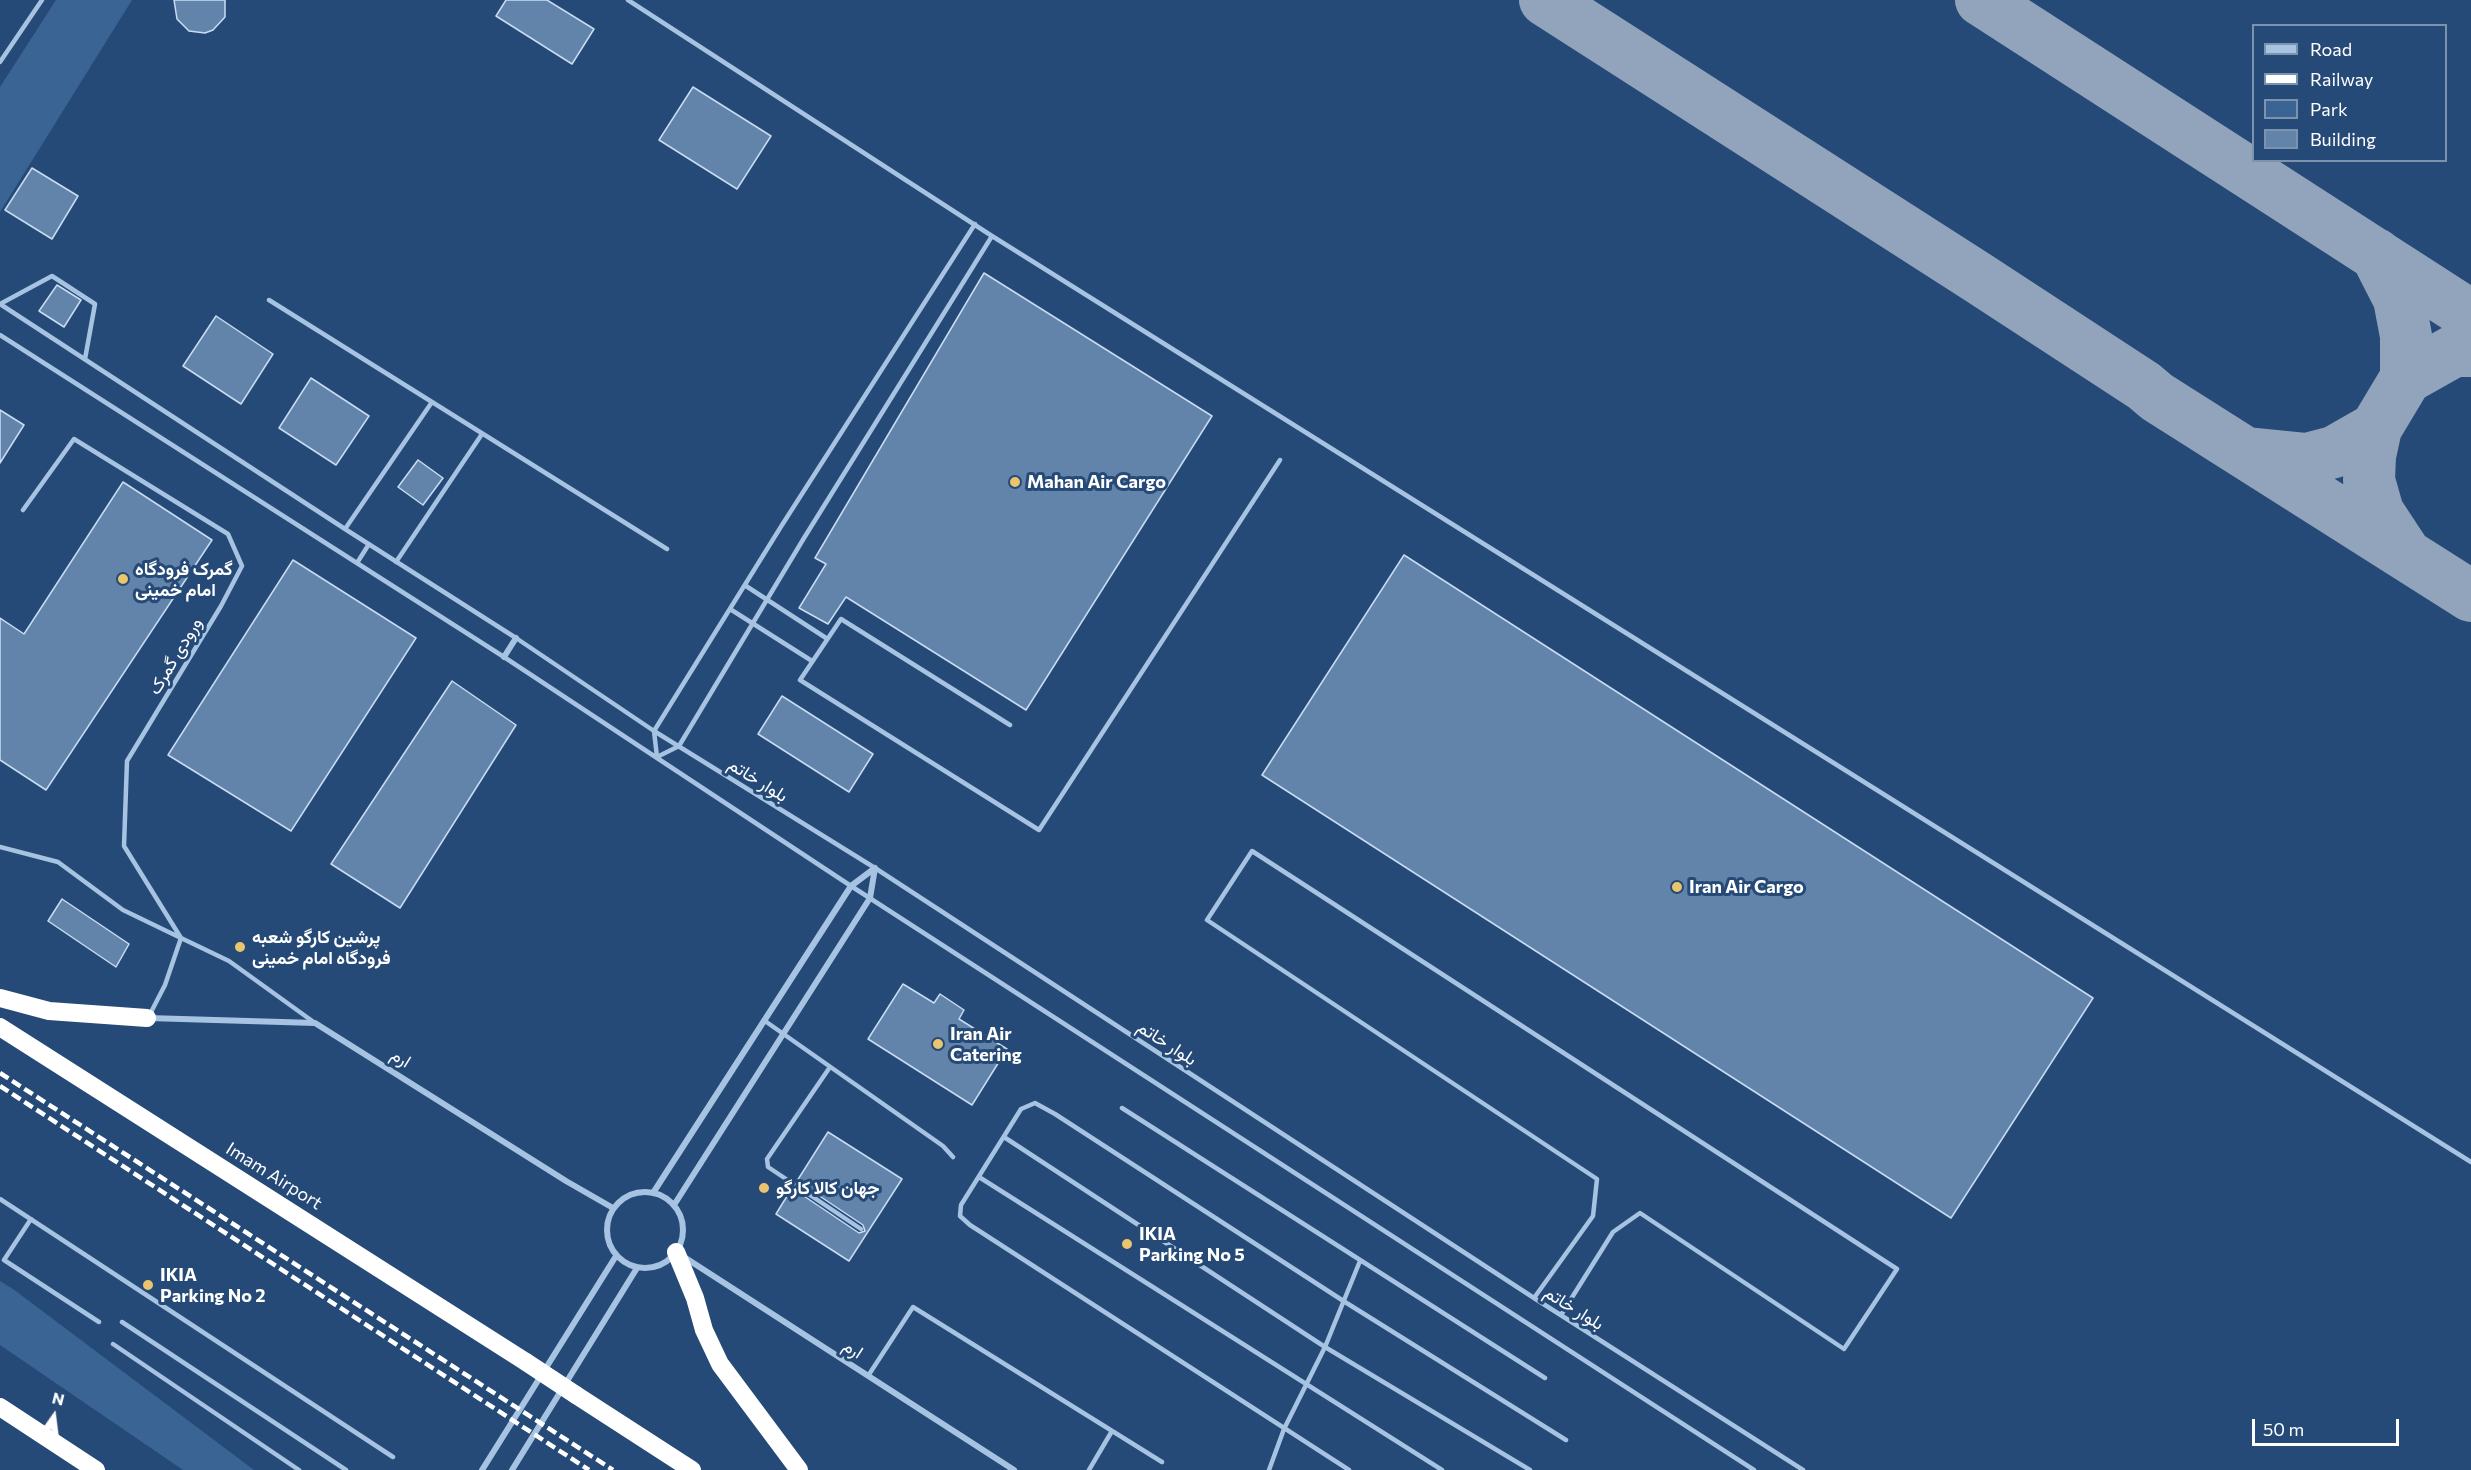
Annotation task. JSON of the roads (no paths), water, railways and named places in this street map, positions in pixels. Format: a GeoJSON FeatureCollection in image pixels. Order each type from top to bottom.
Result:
{"type":"FeatureCollection","features":[{"type":"Feature","properties":{"kind":"highway"},"geometry":{"type":"LineString","coordinates":[[0,998],[49,1011],[147,1018]]}},
{"type":"Feature","properties":{"kind":"highway","name":"Imam Airport"},"geometry":{"type":"LineString","coordinates":[[0,1026],[692,1470]]}},
{"type":"Feature","properties":{"kind":"highway"},"geometry":{"type":"LineString","coordinates":[[676,1252],[695,1298],[704,1330],[720,1364],[799,1470]]}},
{"type":"Feature","properties":{"kind":"highway"},"geometry":{"type":"LineString","coordinates":[[0,1407],[96,1470]]}},
{"type":"Feature","properties":{"kind":"street"},"geometry":{"type":"LineString","coordinates":[[504,657],[516,638]]}},
{"type":"Feature","properties":{"kind":"street"},"geometry":{"type":"LineString","coordinates":[[653,1193],[851,886],[875,868]]}},
{"type":"Feature","properties":{"kind":"street"},"geometry":{"type":"LineString","coordinates":[[674,1205],[870,898],[875,868]]}},
{"type":"Feature","properties":{"kind":"street"},"geometry":{"type":"LineString","coordinates":[[147,1018],[315,1023]]}},
{"type":"Feature","properties":{"kind":"street","name":"ارم"},"geometry":{"type":"LineString","coordinates":[[315,1023],[613,1208]]}},
{"type":"Feature","properties":{"kind":"street"},"geometry":{"type":"LineString","coordinates":[[653,1193],[664,1197],[674,1205],[683,1228],[676,1252],[659,1266],[638,1268],[626,1264],[616,1256],[606,1233],[613,1208],[621,1200],[631,1195],[653,1193]]}},
{"type":"Feature","properties":{"kind":"street","name":"ارم"},"geometry":{"type":"LineString","coordinates":[[676,1252],[1014,1470]]}},
{"type":"Feature","properties":{"kind":"street"},"geometry":{"type":"LineString","coordinates":[[482,1470],[616,1256]]}},
{"type":"Feature","properties":{"kind":"street"},"geometry":{"type":"LineString","coordinates":[[512,1470],[638,1268]]}},
{"type":"Feature","properties":{"kind":"lane"},"geometry":{"type":"LineString","coordinates":[[0,62],[42,0]]}},
{"type":"Feature","properties":{"kind":"lane"},"geometry":{"type":"LineString","coordinates":[[628,0],[992,236],[2471,1162]]}},
{"type":"Feature","properties":{"kind":"lane"},"geometry":{"type":"LineString","coordinates":[[975,224],[788,515],[654,731],[657,757],[679,746],[767,598],[992,236]]}},
{"type":"Feature","properties":{"kind":"lane"},"geometry":{"type":"LineString","coordinates":[[0,304],[52,276],[95,304],[85,360]]}},
{"type":"Feature","properties":{"kind":"lane"},"geometry":{"type":"LineString","coordinates":[[269,300],[667,549]]}},
{"type":"Feature","properties":{"kind":"lane","name":"بلوار خاتم"},"geometry":{"type":"LineString","coordinates":[[0,304],[516,638],[654,731],[875,868],[1534,1298],[1803,1470]]}},
{"type":"Feature","properties":{"kind":"lane","name":"بلوار خاتم"},"geometry":{"type":"LineString","coordinates":[[0,335],[504,657],[851,886],[1754,1470]]}},
{"type":"Feature","properties":{"kind":"lane"},"geometry":{"type":"LineString","coordinates":[[345,529],[432,402]]}},
{"type":"Feature","properties":{"kind":"lane"},"geometry":{"type":"LineString","coordinates":[[396,562],[482,434]]}},
{"type":"Feature","properties":{"kind":"lane","name":"ورودی گمرک"},"geometry":{"type":"LineString","coordinates":[[23,510],[74,439],[228,534],[242,566],[221,606],[127,761],[124,846],[181,938]]}},
{"type":"Feature","properties":{"kind":"lane"},"geometry":{"type":"LineString","coordinates":[[1010,725],[841,618],[800,680],[1039,830],[1280,460]]}},
{"type":"Feature","properties":{"kind":"lane"},"geometry":{"type":"LineString","coordinates":[[357,563],[369,544]]}},
{"type":"Feature","properties":{"kind":"lane"},"geometry":{"type":"LineString","coordinates":[[746,586],[826,638]]}},
{"type":"Feature","properties":{"kind":"lane"},"geometry":{"type":"LineString","coordinates":[[730,609],[812,661]]}},
{"type":"Feature","properties":{"kind":"lane"},"geometry":{"type":"LineString","coordinates":[[0,847],[57,862],[123,910],[229,961],[315,1023]]}},
{"type":"Feature","properties":{"kind":"lane"},"geometry":{"type":"LineString","coordinates":[[1534,1298],[1593,1216],[1597,1179],[1533,1134],[1207,920],[1252,851],[1897,1269],[1844,1349],[1640,1213],[1613,1232],[1561,1315]]}},
{"type":"Feature","properties":{"kind":"lane"},"geometry":{"type":"LineString","coordinates":[[147,1018],[165,985],[181,938]]}},
{"type":"Feature","properties":{"kind":"lane"},"geometry":{"type":"LineString","coordinates":[[765,1021],[943,1146],[953,1157]]}},
{"type":"Feature","properties":{"kind":"lane"},"geometry":{"type":"LineString","coordinates":[[830,1066],[767,1159],[768,1167],[861,1229]]}},
{"type":"Feature","properties":{"kind":"lane"},"geometry":{"type":"LineString","coordinates":[[1349,1470],[970,1225],[960,1216],[960,1204],[1021,1109],[1035,1103],[1345,1302],[1566,1440]]}},
{"type":"Feature","properties":{"kind":"lane"},"geometry":{"type":"LineString","coordinates":[[1122,1108],[1545,1378]]}},
{"type":"Feature","properties":{"kind":"lane"},"geometry":{"type":"LineString","coordinates":[[1004,1137],[1325,1347],[1530,1470]]}},
{"type":"Feature","properties":{"kind":"lane"},"geometry":{"type":"LineString","coordinates":[[978,1178],[1442,1470]]}},
{"type":"Feature","properties":{"kind":"lane"},"geometry":{"type":"LineString","coordinates":[[0,1199],[393,1457]]}},
{"type":"Feature","properties":{"kind":"lane"},"geometry":{"type":"LineString","coordinates":[[31,1219],[4,1260],[99,1322]]}},
{"type":"Feature","properties":{"kind":"lane"},"geometry":{"type":"LineString","coordinates":[[1269,1470],[1284,1429],[1345,1302],[1360,1261]]}},
{"type":"Feature","properties":{"kind":"lane"},"geometry":{"type":"LineString","coordinates":[[868,1376],[913,1307],[1162,1462]]}},
{"type":"Feature","properties":{"kind":"lane"},"geometry":{"type":"LineString","coordinates":[[122,1322],[346,1470]]}},
{"type":"Feature","properties":{"kind":"lane"},"geometry":{"type":"LineString","coordinates":[[112,1344],[299,1470]]}},
{"type":"Feature","properties":{"kind":"lane"},"geometry":{"type":"LineString","coordinates":[[1089,1470],[1112,1431]]}},
{"type":"Feature","properties":{"kind":"railway"},"geometry":{"type":"LineString","coordinates":[[0,1073],[613,1470]]}},
{"type":"Feature","properties":{"kind":"railway"},"geometry":{"type":"LineString","coordinates":[[0,1086],[589,1470]]}},
{"type":"Feature","properties":{"kind":"place","name":"Mahan Air Cargo"},"geometry":{"type":"Point","coordinates":[1015,482]}},
{"type":"Feature","properties":{"kind":"place","name":"گمرک فرودگاه امام خمینی"},"geometry":{"type":"Point","coordinates":[123,579]}},
{"type":"Feature","properties":{"kind":"place","name":"Iran Air Cargo"},"geometry":{"type":"Point","coordinates":[1677,887]}},
{"type":"Feature","properties":{"kind":"place","name":"پرشین کارگو شعبه فرودگاه امام خمینی"},"geometry":{"type":"Point","coordinates":[240,947]}},
{"type":"Feature","properties":{"kind":"place","name":"Iran Air Catering"},"geometry":{"type":"Point","coordinates":[938,1044]}},
{"type":"Feature","properties":{"kind":"place","name":"جهان کالا کارگو"},"geometry":{"type":"Point","coordinates":[764,1188]}},
{"type":"Feature","properties":{"kind":"place","name":"IKIA Parking No 5"},"geometry":{"type":"Point","coordinates":[1127,1244]}},
{"type":"Feature","properties":{"kind":"place","name":"IKIA Parking No 2"},"geometry":{"type":"Point","coordinates":[148,1285]}}]}
